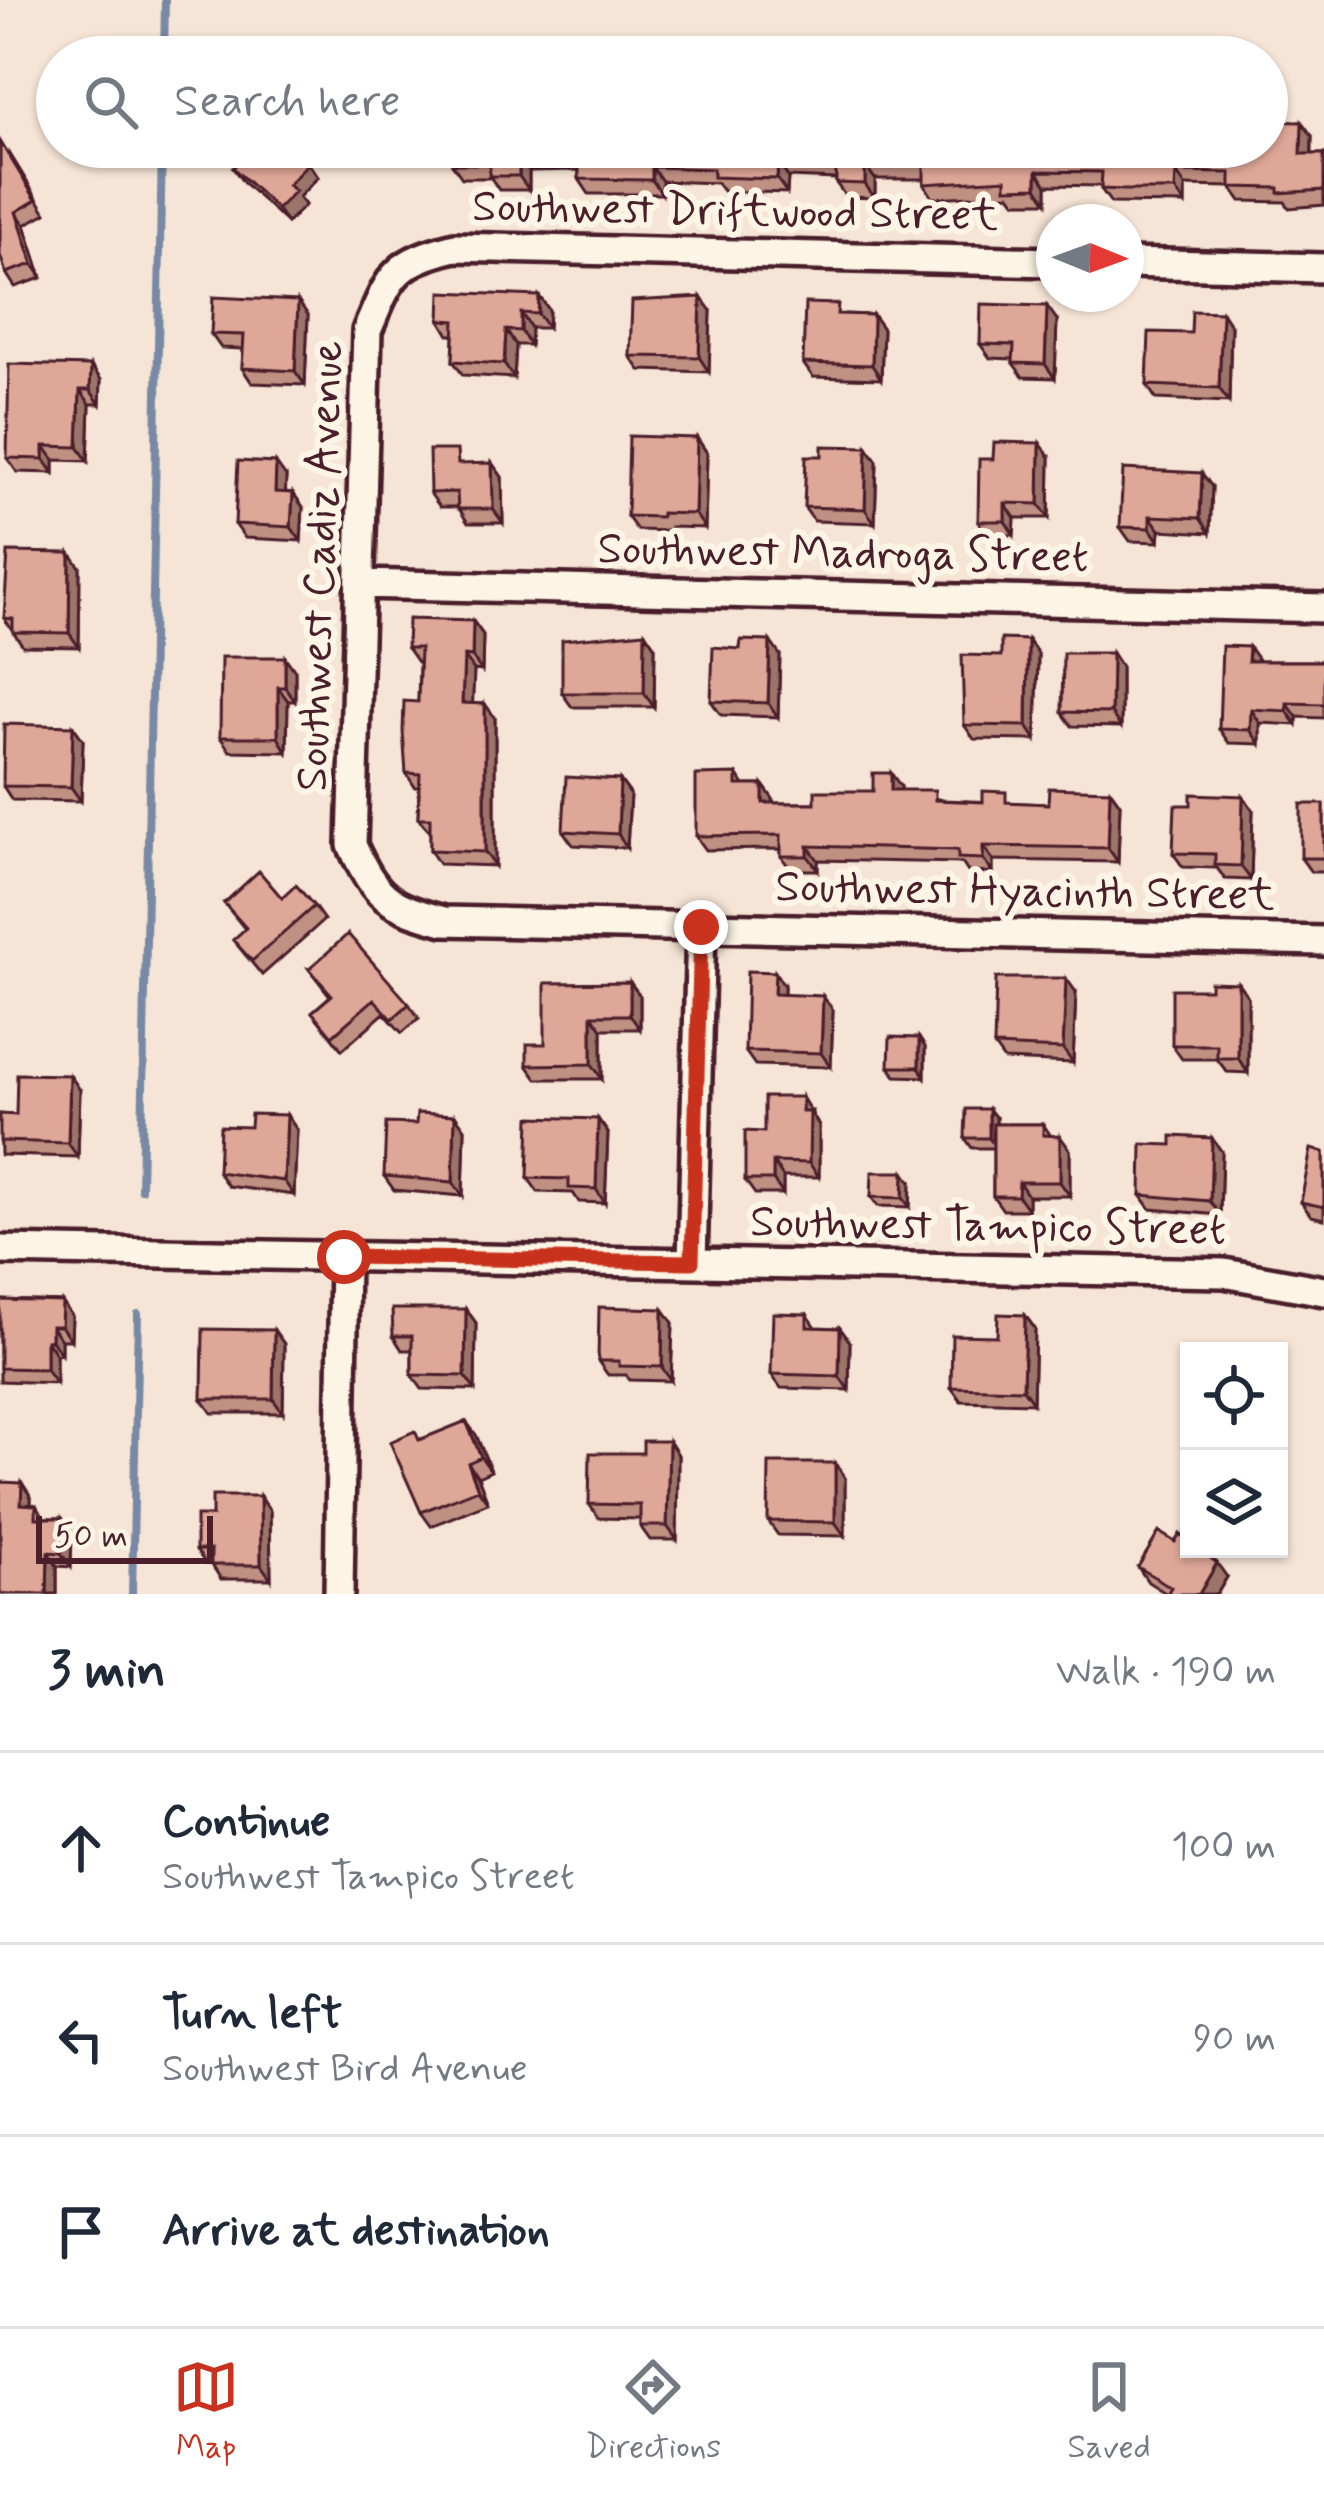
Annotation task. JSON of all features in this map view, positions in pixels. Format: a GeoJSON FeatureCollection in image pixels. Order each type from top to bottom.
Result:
{"type":"FeatureCollection","features":[{"type":"Feature","properties":{"kind":"street","name":"Southwest Driftwood Street"},"geometry":{"type":"LineString","coordinates":[[415,257],[455,247],[1036,262]]}},
{"type":"Feature","properties":{"kind":"street","name":"Southwest Cadiz Avenue"},"geometry":{"type":"LineString","coordinates":[[372,889],[352,845],[368,332],[391,273],[415,257]]}},
{"type":"Feature","properties":{"kind":"street"},"geometry":{"type":"LineString","coordinates":[[1144,263],[1324,268]]}},
{"type":"Feature","properties":{"kind":"street","name":"Southwest Madroga Street"},"geometry":{"type":"LineString","coordinates":[[360,584],[1324,608]]}},
{"type":"Feature","properties":{"kind":"street","name":"Southwest Hyacinth Street"},"geometry":{"type":"LineString","coordinates":[[372,889],[401,910],[444,921],[1324,941]]}},
{"type":"Feature","properties":{"kind":"street"},"geometry":{"type":"LineString","coordinates":[[692,1262],[701,927]]}},
{"type":"Feature","properties":{"kind":"street","name":"Southwest Tampico Street"},"geometry":{"type":"LineString","coordinates":[[0,1250],[1224,1274],[1324,1292]]}},
{"type":"Feature","properties":{"kind":"street"},"geometry":{"type":"LineString","coordinates":[[339,1594],[344,1257]]}},
{"type":"Feature","properties":{"kind":"building"},"geometry":{"type":"Polygon","coordinates":[[[1288,122],[1302,122],[1301,154],[1324,154],[1324,190],[1279,193],[1279,188],[1231,187],[1231,173],[1176,172],[1175,190],[1101,189],[1102,172],[1037,171],[1037,187],[1006,188],[1006,179],[924,184],[924,168],[1288,168],[1288,122]]]}},
{"type":"Feature","properties":{"kind":"building"},"geometry":{"type":"Polygon","coordinates":[[[0,141],[36,200],[16,212],[33,264],[6,273],[0,255],[0,141]]]}},
{"type":"Feature","properties":{"kind":"building"},"geometry":{"type":"Polygon","coordinates":[[[233,168],[303,168],[288,185],[295,191],[277,209],[233,168]]]}},
{"type":"Feature","properties":{"kind":"building"},"geometry":{"type":"Polygon","coordinates":[[[490,168],[519,168],[519,176],[489,176],[490,168]]]}},
{"type":"Feature","properties":{"kind":"building"},"geometry":{"type":"Polygon","coordinates":[[[579,168],[652,168],[652,180],[579,179],[579,168]]]}},
{"type":"Feature","properties":{"kind":"building"},"geometry":{"type":"Polygon","coordinates":[[[682,168],[778,168],[777,179],[713,177],[713,169],[682,168]]]}},
{"type":"Feature","properties":{"kind":"building"},"geometry":{"type":"Polygon","coordinates":[[[836,168],[865,168],[865,184],[836,183],[836,168]]]}},
{"type":"Feature","properties":{"kind":"building"},"geometry":{"type":"Polygon","coordinates":[[[441,292],[539,296],[538,314],[521,313],[521,331],[506,330],[504,364],[453,361],[455,321],[440,320],[441,292]]]}},
{"type":"Feature","properties":{"kind":"building"},"geometry":{"type":"Polygon","coordinates":[[[213,297],[298,301],[295,371],[242,368],[244,335],[211,334],[213,297]]]}},
{"type":"Feature","properties":{"kind":"building"},"geometry":{"type":"Polygon","coordinates":[[[701,297],[699,357],[630,356],[632,301],[701,297]]]}},
{"type":"Feature","properties":{"kind":"building"},"geometry":{"type":"Polygon","coordinates":[[[805,303],[838,304],[837,314],[873,315],[872,365],[803,363],[805,303]]]}},
{"type":"Feature","properties":{"kind":"building"},"geometry":{"type":"Polygon","coordinates":[[[981,304],[1036,306],[1036,312],[1047,312],[1045,364],[1013,363],[1014,345],[980,344],[981,304]]]}},
{"type":"Feature","properties":{"kind":"building"},"geometry":{"type":"Polygon","coordinates":[[[1192,311],[1222,312],[1219,388],[1147,385],[1149,332],[1191,333],[1192,311]]]}},
{"type":"Feature","properties":{"kind":"building"},"geometry":{"type":"Polygon","coordinates":[[[9,364],[91,366],[90,390],[80,390],[78,447],[44,446],[44,459],[7,458],[9,364]]]}},
{"type":"Feature","properties":{"kind":"building"},"geometry":{"type":"Polygon","coordinates":[[[629,436],[697,438],[695,514],[627,516],[629,436]]]}},
{"type":"Feature","properties":{"kind":"building"},"geometry":{"type":"Polygon","coordinates":[[[994,442],[1040,443],[1039,504],[1005,503],[1005,521],[978,521],[979,459],[993,459],[994,442]]]}},
{"type":"Feature","properties":{"kind":"building"},"geometry":{"type":"Polygon","coordinates":[[[822,446],[867,447],[865,509],[804,507],[806,456],[822,456],[822,446]]]}},
{"type":"Feature","properties":{"kind":"building"},"geometry":{"type":"Polygon","coordinates":[[[429,450],[457,450],[458,464],[492,463],[493,509],[458,509],[457,492],[430,493],[429,450]]]}},
{"type":"Feature","properties":{"kind":"building"},"geometry":{"type":"Polygon","coordinates":[[[238,461],[276,463],[275,492],[293,493],[291,527],[235,524],[238,461]]]}},
{"type":"Feature","properties":{"kind":"building"},"geometry":{"type":"Polygon","coordinates":[[[1123,469],[1202,473],[1200,518],[1150,516],[1150,528],[1120,527],[1123,469]]]}},
{"type":"Feature","properties":{"kind":"building"},"geometry":{"type":"Polygon","coordinates":[[[8,552],[70,553],[69,633],[13,632],[13,619],[4,618],[8,552]]]}},
{"type":"Feature","properties":{"kind":"building"},"geometry":{"type":"Polygon","coordinates":[[[408,619],[473,621],[472,657],[464,656],[462,703],[485,704],[485,852],[430,850],[430,818],[418,818],[420,774],[406,773],[403,731],[404,701],[418,702],[420,648],[407,648],[408,619]]]}},
{"type":"Feature","properties":{"kind":"building"},"geometry":{"type":"Polygon","coordinates":[[[645,632],[644,693],[562,693],[562,640],[645,632]]]}},
{"type":"Feature","properties":{"kind":"building"},"geometry":{"type":"Polygon","coordinates":[[[1001,639],[1028,640],[1027,726],[964,725],[962,655],[1001,656],[1001,639]]]}},
{"type":"Feature","properties":{"kind":"building"},"geometry":{"type":"Polygon","coordinates":[[[741,640],[770,641],[768,703],[711,701],[713,647],[740,649],[741,640]]]}},
{"type":"Feature","properties":{"kind":"building"},"geometry":{"type":"Polygon","coordinates":[[[1222,646],[1249,647],[1248,661],[1324,661],[1324,704],[1287,703],[1287,711],[1251,709],[1250,730],[1219,729],[1222,646]]]}},
{"type":"Feature","properties":{"kind":"building"},"geometry":{"type":"Polygon","coordinates":[[[1063,653],[1112,653],[1111,713],[1062,712],[1063,653]]]}},
{"type":"Feature","properties":{"kind":"building"},"geometry":{"type":"Polygon","coordinates":[[[221,657],[285,657],[285,687],[278,687],[278,737],[220,737],[221,657]]]}},
{"type":"Feature","properties":{"kind":"building"},"geometry":{"type":"Polygon","coordinates":[[[4,724],[73,726],[71,787],[3,786],[4,724]]]}},
{"type":"Feature","properties":{"kind":"building"},"geometry":{"type":"Polygon","coordinates":[[[873,773],[891,773],[891,790],[935,790],[935,800],[983,802],[983,791],[1006,792],[1006,802],[1048,804],[1049,788],[1110,790],[1108,848],[983,846],[983,859],[958,858],[958,850],[808,846],[808,856],[781,856],[781,835],[696,836],[696,775],[737,774],[737,785],[763,785],[763,803],[815,803],[815,791],[873,791],[873,773]]]}},
{"type":"Feature","properties":{"kind":"building"},"geometry":{"type":"Polygon","coordinates":[[[566,777],[620,780],[618,834],[563,831],[566,777]]]}},
{"type":"Feature","properties":{"kind":"building"},"geometry":{"type":"Polygon","coordinates":[[[1191,794],[1243,796],[1241,866],[1215,865],[1215,854],[1173,853],[1175,805],[1191,805],[1191,794]]]}},
{"type":"Feature","properties":{"kind":"building"},"geometry":{"type":"Polygon","coordinates":[[[1301,804],[1324,804],[1324,858],[1301,858],[1301,804]]]}},
{"type":"Feature","properties":{"kind":"building"},"geometry":{"type":"Polygon","coordinates":[[[259,871],[282,898],[296,885],[314,906],[252,961],[233,940],[246,928],[224,903],[259,871]]]}},
{"type":"Feature","properties":{"kind":"building"},"geometry":{"type":"Polygon","coordinates":[[[348,934],[409,1004],[392,1019],[374,999],[332,1036],[312,1012],[332,995],[309,969],[348,934]]]}},
{"type":"Feature","properties":{"kind":"building"},"geometry":{"type":"Polygon","coordinates":[[[747,971],[775,972],[774,994],[823,996],[821,1053],[745,1051],[747,971]]]}},
{"type":"Feature","properties":{"kind":"building"},"geometry":{"type":"Polygon","coordinates":[[[996,978],[1066,978],[1063,1049],[994,1046],[996,978]]]}},
{"type":"Feature","properties":{"kind":"building"},"geometry":{"type":"Polygon","coordinates":[[[630,982],[630,1015],[592,1015],[592,1064],[527,1065],[527,1044],[545,1044],[545,983],[630,982]]]}},
{"type":"Feature","properties":{"kind":"building"},"geometry":{"type":"Polygon","coordinates":[[[1210,982],[1238,983],[1238,1058],[1217,1058],[1217,1045],[1172,1045],[1172,989],[1210,989],[1210,982]]]}},
{"type":"Feature","properties":{"kind":"building"},"geometry":{"type":"Polygon","coordinates":[[[890,1037],[919,1038],[919,1067],[889,1067],[890,1037]]]}},
{"type":"Feature","properties":{"kind":"building"},"geometry":{"type":"Polygon","coordinates":[[[17,1074],[70,1075],[68,1143],[0,1141],[0,1114],[16,1115],[17,1074]]]}},
{"type":"Feature","properties":{"kind":"building"},"geometry":{"type":"Polygon","coordinates":[[[764,1097],[802,1097],[802,1112],[810,1112],[809,1163],[773,1162],[773,1180],[745,1180],[745,1131],[764,1132],[764,1097]]]}},
{"type":"Feature","properties":{"kind":"building"},"geometry":{"type":"Polygon","coordinates":[[[966,1109],[989,1109],[989,1138],[965,1138],[966,1109]]]}},
{"type":"Feature","properties":{"kind":"building"},"geometry":{"type":"Polygon","coordinates":[[[417,1113],[455,1115],[453,1182],[384,1176],[386,1123],[416,1124],[417,1113]]]}},
{"type":"Feature","properties":{"kind":"building"},"geometry":{"type":"Polygon","coordinates":[[[251,1114],[287,1115],[284,1181],[218,1172],[220,1126],[250,1127],[251,1114]]]}},
{"type":"Feature","properties":{"kind":"building"},"geometry":{"type":"Polygon","coordinates":[[[530,1117],[598,1119],[596,1189],[569,1188],[569,1179],[528,1178],[530,1117]]]}},
{"type":"Feature","properties":{"kind":"building"},"geometry":{"type":"Polygon","coordinates":[[[993,1124],[1043,1124],[1043,1135],[1060,1136],[1060,1182],[1019,1182],[1018,1196],[993,1196],[993,1124]]]}},
{"type":"Feature","properties":{"kind":"building"},"geometry":{"type":"Polygon","coordinates":[[[1172,1136],[1212,1138],[1210,1201],[1141,1195],[1142,1144],[1172,1145],[1172,1136]]]}},
{"type":"Feature","properties":{"kind":"building"},"geometry":{"type":"Polygon","coordinates":[[[1311,1149],[1324,1152],[1324,1207],[1301,1202],[1311,1149]]]}},
{"type":"Feature","properties":{"kind":"building"},"geometry":{"type":"Polygon","coordinates":[[[872,1172],[904,1172],[903,1198],[871,1197],[872,1172]]]}},
{"type":"Feature","properties":{"kind":"building"},"geometry":{"type":"Polygon","coordinates":[[[0,1300],[62,1302],[61,1326],[51,1326],[51,1340],[46,1340],[46,1369],[0,1368],[0,1300]]]}},
{"type":"Feature","properties":{"kind":"building"},"geometry":{"type":"Polygon","coordinates":[[[599,1307],[663,1309],[662,1367],[598,1361],[599,1307]]]}},
{"type":"Feature","properties":{"kind":"building"},"geometry":{"type":"Polygon","coordinates":[[[392,1309],[466,1309],[465,1376],[412,1375],[412,1336],[393,1336],[392,1309]]]}},
{"type":"Feature","properties":{"kind":"building"},"geometry":{"type":"Polygon","coordinates":[[[773,1313],[807,1314],[807,1327],[840,1328],[839,1376],[771,1374],[773,1313]]]}},
{"type":"Feature","properties":{"kind":"building"},"geometry":{"type":"Polygon","coordinates":[[[998,1314],[1025,1315],[1023,1389],[951,1387],[952,1335],[997,1336],[998,1314]]]}},
{"type":"Feature","properties":{"kind":"building"},"geometry":{"type":"Polygon","coordinates":[[[203,1329],[274,1330],[273,1399],[202,1399],[203,1329]]]}},
{"type":"Feature","properties":{"kind":"building"},"geometry":{"type":"Polygon","coordinates":[[[466,1421],[481,1457],[468,1463],[478,1489],[421,1512],[390,1442],[415,1431],[419,1440],[466,1421]]]}},
{"type":"Feature","properties":{"kind":"building"},"geometry":{"type":"Polygon","coordinates":[[[643,1441],[669,1441],[667,1526],[640,1526],[640,1505],[589,1504],[590,1453],[643,1453],[643,1441]]]}},
{"type":"Feature","properties":{"kind":"building"},"geometry":{"type":"Polygon","coordinates":[[[769,1463],[835,1463],[835,1522],[768,1521],[769,1463]]]}},
{"type":"Feature","properties":{"kind":"building"},"geometry":{"type":"Polygon","coordinates":[[[0,1482],[22,1483],[21,1504],[36,1505],[36,1518],[62,1518],[61,1553],[48,1552],[47,1594],[0,1594],[0,1482]]]}},
{"type":"Feature","properties":{"kind":"building"},"geometry":{"type":"Polygon","coordinates":[[[212,1496],[260,1496],[261,1565],[211,1565],[211,1550],[196,1550],[196,1516],[212,1516],[212,1496]]]}},
{"type":"Feature","properties":{"kind":"building"},"geometry":{"type":"Polygon","coordinates":[[[1159,1532],[1175,1542],[1180,1534],[1180,1558],[1211,1558],[1217,1563],[1199,1594],[1167,1594],[1171,1587],[1138,1567],[1159,1532]]]}},
{"type":"Feature","properties":{"kind":"waterway"},"geometry":{"type":"LineString","coordinates":[[164,36],[165,0]]}},
{"type":"Feature","properties":{"kind":"waterway"},"geometry":{"type":"LineString","coordinates":[[141,1189],[162,168]]}},
{"type":"Feature","properties":{"kind":"waterway"},"geometry":{"type":"LineString","coordinates":[[132,1594],[138,1314]]}},
{"type":"Feature","properties":{"kind":"route"},"geometry":{"type":"LineString","coordinates":[[344,1257],[692,1262],[701,927]]}}]}
